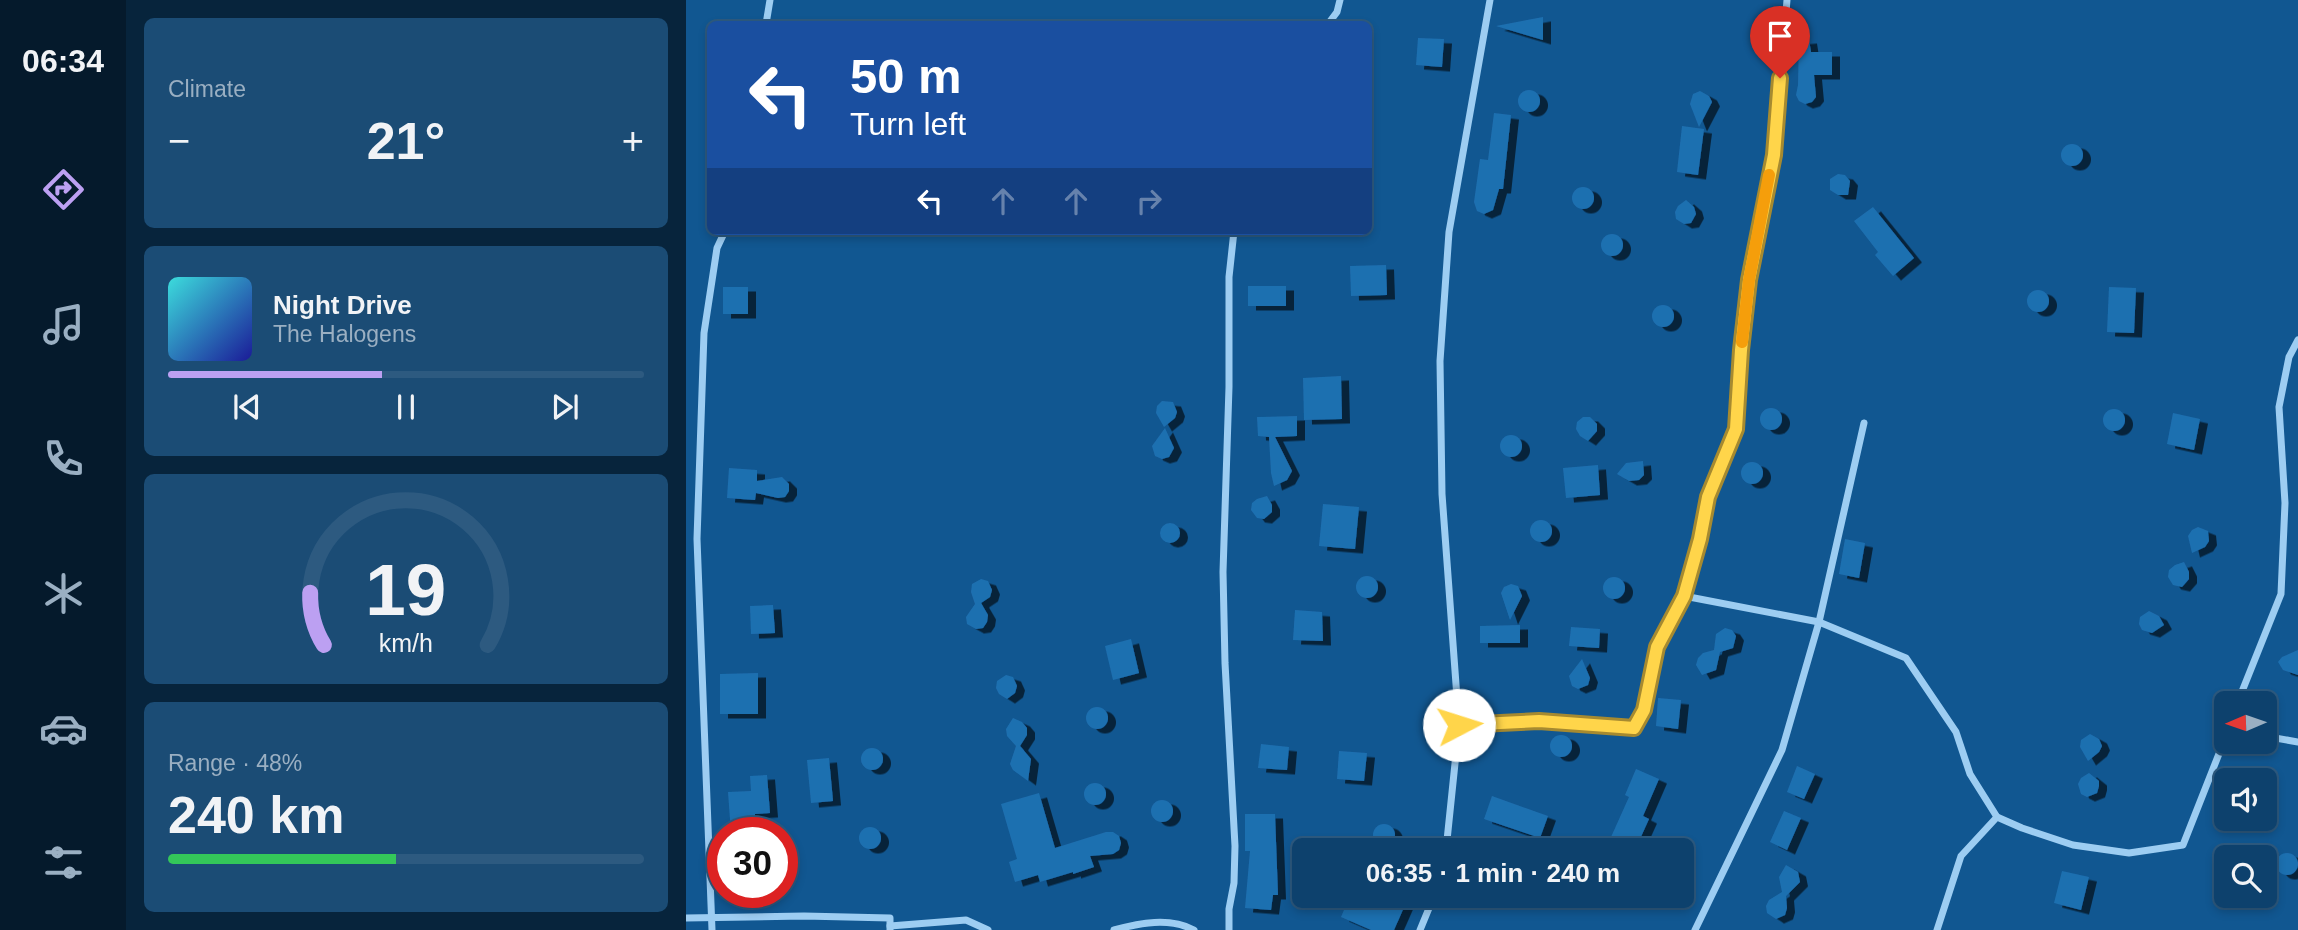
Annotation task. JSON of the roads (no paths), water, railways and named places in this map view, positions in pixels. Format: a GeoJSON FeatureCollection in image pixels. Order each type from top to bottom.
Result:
{"type":"FeatureCollection","features":[{"type":"Feature","properties":{"kind":"street"},"geometry":{"type":"LineString","coordinates":[[766,21],[770,0]]}},
{"type":"Feature","properties":{"kind":"street"},"geometry":{"type":"LineString","coordinates":[[1330,21],[1337,12],[1340,0]]}},
{"type":"Feature","properties":{"kind":"street"},"geometry":{"type":"LineString","coordinates":[[1447,838],[1459,725],[1442,494],[1440,361],[1449,232],[1490,0]]}},
{"type":"Feature","properties":{"kind":"street"},"geometry":{"type":"LineString","coordinates":[[1459,725],[1539,721],[1634,728],[1644,710],[1657,647],[1684,596],[1700,539],[1708,497],[1736,429],[1749,280],[1774,155],[1787,0]]}},
{"type":"Feature","properties":{"kind":"street"},"geometry":{"type":"LineString","coordinates":[[712,930],[697,539],[704,333],[717,248],[723,235]]}},
{"type":"Feature","properties":{"kind":"street"},"geometry":{"type":"LineString","coordinates":[[1229,930],[1235,846],[1224,663],[1223,572],[1229,387],[1229,277],[1234,235]]}},
{"type":"Feature","properties":{"kind":"street"},"geometry":{"type":"LineString","coordinates":[[2242,691],[2281,594],[2285,503],[2279,407],[2289,357],[2298,340]]}},
{"type":"Feature","properties":{"kind":"street"},"geometry":{"type":"LineString","coordinates":[[1695,930],[1782,750],[1819,622],[1864,423]]}},
{"type":"Feature","properties":{"kind":"street"},"geometry":{"type":"LineString","coordinates":[[1684,596],[1819,622],[1906,658],[1955,732],[1970,774],[1997,817],[2073,845],[2129,853],[2183,845],[2219,754]]}},
{"type":"Feature","properties":{"kind":"street"},"geometry":{"type":"LineString","coordinates":[[2277,738],[2298,742]]}},
{"type":"Feature","properties":{"kind":"street"},"geometry":{"type":"LineString","coordinates":[[1937,930],[1961,856],[1997,817]]}},
{"type":"Feature","properties":{"kind":"street"},"geometry":{"type":"LineString","coordinates":[[1420,930],[1429,908]]}},
{"type":"Feature","properties":{"kind":"street"},"geometry":{"type":"LineString","coordinates":[[686,919],[890,918],[890,928],[966,920],[988,930]]}},
{"type":"Feature","properties":{"kind":"street"},"geometry":{"type":"LineString","coordinates":[[1114,930],[1156,922],[1185,925],[1194,930]]}}]}
